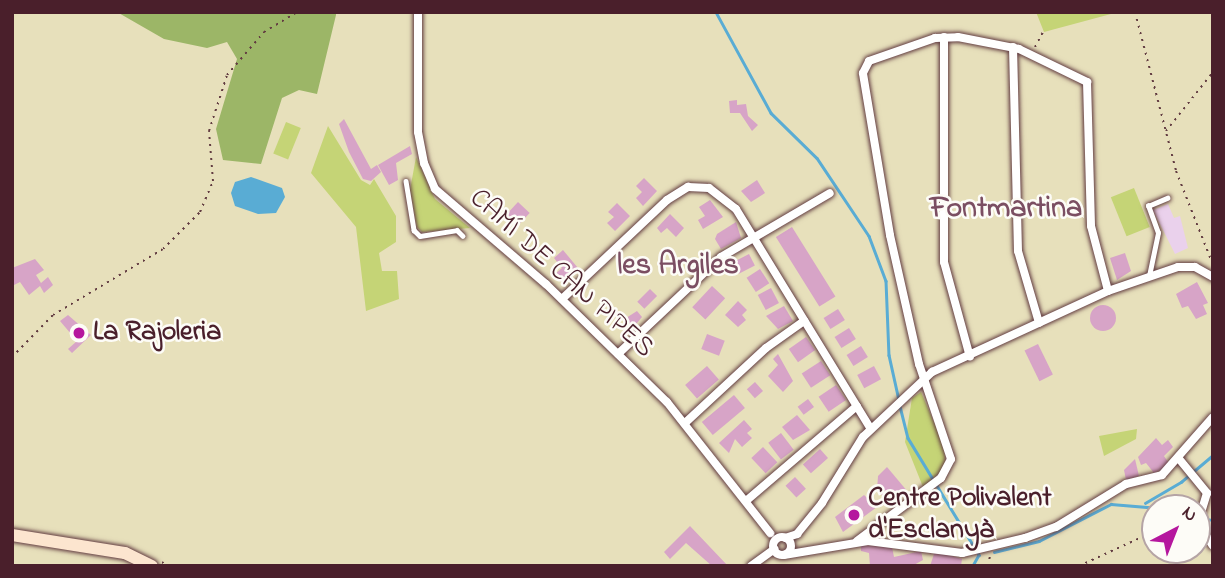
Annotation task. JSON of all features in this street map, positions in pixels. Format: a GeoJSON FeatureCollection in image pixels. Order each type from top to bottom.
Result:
{"type":"FeatureCollection","features":[{"type":"Feature","properties":{"kind":"main road"},"geometry":{"type":"LineString","coordinates":[[12,536],[105,553],[144,566]]}},
{"type":"Feature","properties":{"kind":"main road"},"geometry":{"type":"LineString","coordinates":[[12,536],[125,553],[152,566]]}},
{"type":"Feature","properties":{"kind":"street","name":"CAMÍ DE CAN PIPES"},"geometry":{"type":"LineString","coordinates":[[418,12],[416,112],[424,163],[432,183],[442,198],[562,299],[685,423],[770,533],[777,551]]}},
{"type":"Feature","properties":{"kind":"street"},"geometry":{"type":"LineString","coordinates":[[857,541],[940,479],[950,465],[951,452],[925,380],[890,235],[863,73],[876,57],[944,37],[1013,47],[1087,82],[1091,226],[1108,291]]}},
{"type":"Feature","properties":{"kind":"street"},"geometry":{"type":"LineString","coordinates":[[944,37],[944,262],[970,357]]}},
{"type":"Feature","properties":{"kind":"street"},"geometry":{"type":"LineString","coordinates":[[1013,47],[1018,251],[1039,323]]}},
{"type":"Feature","properties":{"kind":"street"},"geometry":{"type":"LineString","coordinates":[[562,299],[667,200],[688,187],[709,188],[729,200],[871,429]]}},
{"type":"Feature","properties":{"kind":"street"},"geometry":{"type":"LineString","coordinates":[[618,354],[721,257],[830,193]]}},
{"type":"Feature","properties":{"kind":"street"},"geometry":{"type":"LineString","coordinates":[[777,551],[784,538],[801,530],[871,429],[940,368],[970,357],[1108,291],[1149,277],[1188,266],[1213,277]]}},
{"type":"Feature","properties":{"kind":"street"},"geometry":{"type":"LineString","coordinates":[[685,423],[766,348],[804,321]]}},
{"type":"Feature","properties":{"kind":"street"},"geometry":{"type":"LineString","coordinates":[[746,502],[857,407]]}},
{"type":"Feature","properties":{"kind":"street"},"geometry":{"type":"LineString","coordinates":[[777,551],[857,541],[971,551],[1056,527],[1126,484],[1162,475],[1180,460],[1213,417]]}},
{"type":"Feature","properties":{"kind":"street"},"geometry":{"type":"LineString","coordinates":[[1180,460],[1207,494]]}},
{"type":"Feature","properties":{"kind":"street"},"geometry":{"type":"LineString","coordinates":[[877,528],[876,538],[887,542]]}},
{"type":"Feature","properties":{"kind":"street"},"geometry":{"type":"LineString","coordinates":[[753,565],[777,551],[791,547],[784,538],[770,533]]}},
{"type":"Feature","properties":{"kind":"lane"},"geometry":{"type":"LineString","coordinates":[[406,181],[414,230],[419,236],[457,230],[463,236]]}},
{"type":"Feature","properties":{"kind":"lane"},"geometry":{"type":"LineString","coordinates":[[1149,277],[1148,266],[1158,240],[1148,206],[1167,198]]}},
{"type":"Feature","properties":{"kind":"path"},"geometry":{"type":"LineString","coordinates":[[12,357],[53,315],[174,241],[200,212],[213,181],[209,131],[227,75],[264,32],[297,12]]}},
{"type":"Feature","properties":{"kind":"path"},"geometry":{"type":"LineString","coordinates":[[1135,12],[1166,132],[1213,265]]}},
{"type":"Feature","properties":{"kind":"path"},"geometry":{"type":"LineString","coordinates":[[1031,54],[1043,32]]}},
{"type":"Feature","properties":{"kind":"path"},"geometry":{"type":"LineString","coordinates":[[1166,132],[1213,72]]}},
{"type":"Feature","properties":{"kind":"path"},"geometry":{"type":"LineString","coordinates":[[1079,566],[1141,537]]}},
{"type":"Feature","properties":{"kind":"path"},"geometry":{"type":"LineString","coordinates":[[987,548],[988,566]]}},
{"type":"Feature","properties":{"kind":"shaded area"},"geometry":{"type":"Polygon","coordinates":[[[1168,204],[1174,218],[1180,216],[1188,248],[1175,254],[1153,210],[1168,204]]]}},
{"type":"Feature","properties":{"kind":"green space"},"geometry":{"type":"Polygon","coordinates":[[[117,12],[336,12],[336,15],[317,94],[299,90],[282,98],[261,164],[223,160],[216,129],[237,59],[227,42],[207,48],[164,39],[117,12]]]}},
{"type":"Feature","properties":{"kind":"green space"},"geometry":{"type":"Polygon","coordinates":[[[1036,12],[1111,12],[1111,14],[1044,32],[1036,12]]]}},
{"type":"Feature","properties":{"kind":"green space"},"geometry":{"type":"Polygon","coordinates":[[[286,122],[301,128],[288,160],[273,154],[286,122]]]}},
{"type":"Feature","properties":{"kind":"green space"},"geometry":{"type":"Polygon","coordinates":[[[328,126],[361,180],[370,185],[374,179],[396,216],[396,242],[379,253],[382,271],[397,271],[399,299],[366,311],[356,227],[311,173],[328,126]]]}},
{"type":"Feature","properties":{"kind":"green space"},"geometry":{"type":"Polygon","coordinates":[[[416,157],[435,199],[470,228],[422,232],[417,227],[410,190],[416,157]]]}},
{"type":"Feature","properties":{"kind":"green space"},"geometry":{"type":"Polygon","coordinates":[[[1134,188],[1150,227],[1127,236],[1111,197],[1134,188]]]}},
{"type":"Feature","properties":{"kind":"green space"},"geometry":{"type":"Polygon","coordinates":[[[921,392],[944,446],[945,461],[944,469],[923,487],[905,442],[912,398],[921,392]]]}},
{"type":"Feature","properties":{"kind":"green space"},"geometry":{"type":"Polygon","coordinates":[[[1137,429],[1136,439],[1104,456],[1099,436],[1137,429]]]}},
{"type":"Feature","properties":{"kind":"water"},"geometry":{"type":"Polygon","coordinates":[[[251,177],[282,188],[285,197],[276,213],[258,214],[235,206],[231,193],[235,182],[251,177]]]}},
{"type":"Feature","properties":{"kind":"building"},"geometry":{"type":"Polygon","coordinates":[[[737,100],[737,105],[746,104],[748,116],[758,125],[752,131],[740,113],[730,113],[729,101],[737,100]]]}},
{"type":"Feature","properties":{"kind":"building"},"geometry":{"type":"Polygon","coordinates":[[[344,119],[371,169],[377,165],[381,172],[371,181],[363,179],[349,152],[339,124],[344,119]]]}},
{"type":"Feature","properties":{"kind":"building"},"geometry":{"type":"Polygon","coordinates":[[[410,146],[412,154],[396,163],[398,180],[389,185],[378,165],[410,146]]]}},
{"type":"Feature","properties":{"kind":"building"},"geometry":{"type":"Polygon","coordinates":[[[644,178],[657,191],[643,206],[636,198],[642,192],[636,186],[644,178]]]}},
{"type":"Feature","properties":{"kind":"building"},"geometry":{"type":"Polygon","coordinates":[[[757,180],[765,193],[751,202],[741,191],[757,180]]]}},
{"type":"Feature","properties":{"kind":"building"},"geometry":{"type":"Polygon","coordinates":[[[710,200],[723,217],[703,229],[698,220],[705,216],[699,207],[710,200]]]}},
{"type":"Feature","properties":{"kind":"building"},"geometry":{"type":"Polygon","coordinates":[[[518,202],[530,213],[517,226],[506,215],[518,202]]]}},
{"type":"Feature","properties":{"kind":"building"},"geometry":{"type":"Polygon","coordinates":[[[617,203],[630,216],[615,231],[607,223],[614,217],[608,212],[617,203]]]}},
{"type":"Feature","properties":{"kind":"building"},"geometry":{"type":"Polygon","coordinates":[[[670,214],[684,228],[676,237],[667,228],[661,233],[657,228],[670,214]]]}},
{"type":"Feature","properties":{"kind":"building"},"geometry":{"type":"Polygon","coordinates":[[[736,222],[741,238],[721,249],[715,239],[717,234],[736,222]]]}},
{"type":"Feature","properties":{"kind":"building"},"geometry":{"type":"Polygon","coordinates":[[[792,227],[835,297],[819,307],[776,237],[792,227]]]}},
{"type":"Feature","properties":{"kind":"building"},"geometry":{"type":"Polygon","coordinates":[[[563,250],[578,268],[562,282],[555,274],[562,268],[554,258],[563,250]]]}},
{"type":"Feature","properties":{"kind":"building"},"geometry":{"type":"Polygon","coordinates":[[[1125,253],[1131,271],[1117,280],[1110,258],[1125,253]]]}},
{"type":"Feature","properties":{"kind":"building"},"geometry":{"type":"Polygon","coordinates":[[[749,254],[755,266],[739,274],[733,262],[749,254]]]}},
{"type":"Feature","properties":{"kind":"building"},"geometry":{"type":"Polygon","coordinates":[[[35,259],[44,270],[36,275],[41,283],[48,277],[53,285],[44,293],[40,286],[29,295],[20,282],[14,285],[12,268],[35,259]]]}},
{"type":"Feature","properties":{"kind":"building"},"geometry":{"type":"Polygon","coordinates":[[[760,269],[769,283],[756,292],[747,278],[760,269]]]}},
{"type":"Feature","properties":{"kind":"building"},"geometry":{"type":"Polygon","coordinates":[[[1197,282],[1208,303],[1203,305],[1207,314],[1196,319],[1188,306],[1182,308],[1176,294],[1197,282]]]}},
{"type":"Feature","properties":{"kind":"building"},"geometry":{"type":"Polygon","coordinates":[[[712,286],[725,298],[705,319],[692,307],[712,286]]]}},
{"type":"Feature","properties":{"kind":"building"},"geometry":{"type":"Polygon","coordinates":[[[771,288],[779,303],[766,310],[758,295],[771,288]]]}},
{"type":"Feature","properties":{"kind":"building"},"geometry":{"type":"Polygon","coordinates":[[[650,289],[657,296],[644,309],[637,302],[650,289]]]}},
{"type":"Feature","properties":{"kind":"building"},"geometry":{"type":"Polygon","coordinates":[[[738,301],[747,310],[742,315],[746,320],[738,327],[725,315],[738,301]]]}},
{"type":"Feature","properties":{"kind":"building"},"geometry":{"type":"Polygon","coordinates":[[[1103,305],[1112,309],[1116,318],[1112,327],[1103,331],[1094,327],[1090,318],[1094,309],[1103,305]]]}},
{"type":"Feature","properties":{"kind":"building"},"geometry":{"type":"Polygon","coordinates":[[[784,306],[793,321],[778,329],[766,316],[784,306]]]}},
{"type":"Feature","properties":{"kind":"building"},"geometry":{"type":"Polygon","coordinates":[[[838,309],[845,320],[830,329],[824,318],[838,309]]]}},
{"type":"Feature","properties":{"kind":"building"},"geometry":{"type":"Polygon","coordinates":[[[637,311],[642,317],[632,329],[625,328],[626,318],[637,311]]]}},
{"type":"Feature","properties":{"kind":"building","name":"La Rajoleria"},"geometry":{"type":"Polygon","coordinates":[[[68,315],[91,335],[72,353],[68,349],[77,341],[60,321],[68,315]]]}},
{"type":"Feature","properties":{"kind":"building"},"geometry":{"type":"Polygon","coordinates":[[[849,328],[856,339],[841,348],[835,337],[849,328]]]}},
{"type":"Feature","properties":{"kind":"building"},"geometry":{"type":"Polygon","coordinates":[[[707,334],[725,341],[719,356],[701,349],[707,334]]]}},
{"type":"Feature","properties":{"kind":"building"},"geometry":{"type":"Polygon","coordinates":[[[806,337],[815,350],[798,362],[789,349],[806,337]]]}},
{"type":"Feature","properties":{"kind":"building"},"geometry":{"type":"Polygon","coordinates":[[[1038,344],[1053,375],[1039,381],[1025,351],[1038,344]]]}},
{"type":"Feature","properties":{"kind":"building"},"geometry":{"type":"Polygon","coordinates":[[[861,346],[868,357],[853,366],[847,355],[861,346]]]}},
{"type":"Feature","properties":{"kind":"building"},"geometry":{"type":"Polygon","coordinates":[[[778,354],[793,381],[783,392],[768,376],[778,365],[773,359],[778,354]]]}},
{"type":"Feature","properties":{"kind":"building"},"geometry":{"type":"Polygon","coordinates":[[[821,361],[830,375],[811,388],[802,374],[821,361]]]}},
{"type":"Feature","properties":{"kind":"building"},"geometry":{"type":"Polygon","coordinates":[[[707,366],[719,380],[697,399],[685,385],[707,366]]]}},
{"type":"Feature","properties":{"kind":"building"},"geometry":{"type":"Polygon","coordinates":[[[874,366],[881,379],[864,388],[857,375],[874,366]]]}},
{"type":"Feature","properties":{"kind":"building"},"geometry":{"type":"Polygon","coordinates":[[[755,382],[763,391],[755,398],[747,389],[755,382]]]}},
{"type":"Feature","properties":{"kind":"building"},"geometry":{"type":"Polygon","coordinates":[[[836,385],[846,400],[829,412],[819,397],[836,385]]]}},
{"type":"Feature","properties":{"kind":"building"},"geometry":{"type":"Polygon","coordinates":[[[734,395],[745,408],[713,435],[702,422],[734,395]]]}},
{"type":"Feature","properties":{"kind":"building"},"geometry":{"type":"Polygon","coordinates":[[[808,399],[814,407],[804,415],[798,407],[808,399]]]}},
{"type":"Feature","properties":{"kind":"building"},"geometry":{"type":"Polygon","coordinates":[[[797,415],[810,430],[793,440],[782,427],[797,415]]]}},
{"type":"Feature","properties":{"kind":"building"},"geometry":{"type":"Polygon","coordinates":[[[744,420],[752,429],[747,433],[752,438],[742,447],[735,439],[729,453],[719,443],[744,420]]]}},
{"type":"Feature","properties":{"kind":"building"},"geometry":{"type":"Polygon","coordinates":[[[781,433],[794,450],[781,459],[768,443],[781,433]]]}},
{"type":"Feature","properties":{"kind":"building"},"geometry":{"type":"Polygon","coordinates":[[[1156,438],[1162,445],[1168,440],[1173,447],[1164,456],[1170,465],[1154,473],[1146,463],[1141,465],[1138,457],[1156,438]]]}},
{"type":"Feature","properties":{"kind":"building"},"geometry":{"type":"Polygon","coordinates":[[[763,447],[777,462],[766,473],[751,458],[763,447]]]}},
{"type":"Feature","properties":{"kind":"building"},"geometry":{"type":"Polygon","coordinates":[[[820,449],[828,458],[811,473],[803,464],[820,449]]]}},
{"type":"Feature","properties":{"kind":"building"},"geometry":{"type":"Polygon","coordinates":[[[1135,459],[1139,476],[1126,480],[1124,470],[1135,459]]]}},
{"type":"Feature","properties":{"kind":"building"},"geometry":{"type":"Polygon","coordinates":[[[887,467],[908,492],[891,505],[877,490],[878,476],[887,467]]]}},
{"type":"Feature","properties":{"kind":"building"},"geometry":{"type":"Polygon","coordinates":[[[795,477],[806,489],[796,498],[785,486],[795,477]]]}},
{"type":"Feature","properties":{"kind":"building","name":"Centre Polivalent d'Esclanyà"},"geometry":{"type":"Polygon","coordinates":[[[864,495],[877,507],[843,532],[835,517],[864,495]]]}},
{"type":"Feature","properties":{"kind":"building"},"geometry":{"type":"Polygon","coordinates":[[[690,526],[728,566],[712,566],[686,543],[670,559],[664,552],[690,526]]]}},
{"type":"Feature","properties":{"kind":"building"},"geometry":{"type":"Polygon","coordinates":[[[861,545],[892,547],[894,557],[921,551],[923,560],[912,566],[870,566],[869,553],[861,551],[861,545]]]}},
{"type":"Feature","properties":{"kind":"building"},"geometry":{"type":"Polygon","coordinates":[[[935,551],[962,559],[961,566],[930,566],[935,551]]]}},
{"type":"Feature","properties":{"kind":"waterway"},"geometry":{"type":"LineString","coordinates":[[716,12],[771,113],[817,158],[869,236],[886,281],[889,355],[899,400]]}},
{"type":"Feature","properties":{"kind":"waterway"},"geometry":{"type":"LineString","coordinates":[[900,406],[908,438],[979,555],[973,566]]}},
{"type":"Feature","properties":{"kind":"waterway"},"geometry":{"type":"LineString","coordinates":[[1160,494],[1181,482],[1213,455]]}},
{"type":"Feature","properties":{"kind":"waterway"},"geometry":{"type":"LineString","coordinates":[[994,552],[1039,541],[1111,504],[1141,506]]}},
{"type":"Feature","properties":{"kind":"place","name":"La Rajoleria"},"geometry":{"type":"Point","coordinates":[79,333]}},
{"type":"Feature","properties":{"kind":"place","name":"Centre Polivalent d'Esclanyà"},"geometry":{"type":"Point","coordinates":[854,515]}},
{"type":"Feature","properties":{"kind":"district","name":"Fontmartina"},"geometry":{"type":"Point","coordinates":[1006,209]}},
{"type":"Feature","properties":{"kind":"district","name":"les Argiles"},"geometry":{"type":"Point","coordinates":[678,266]}}]}
